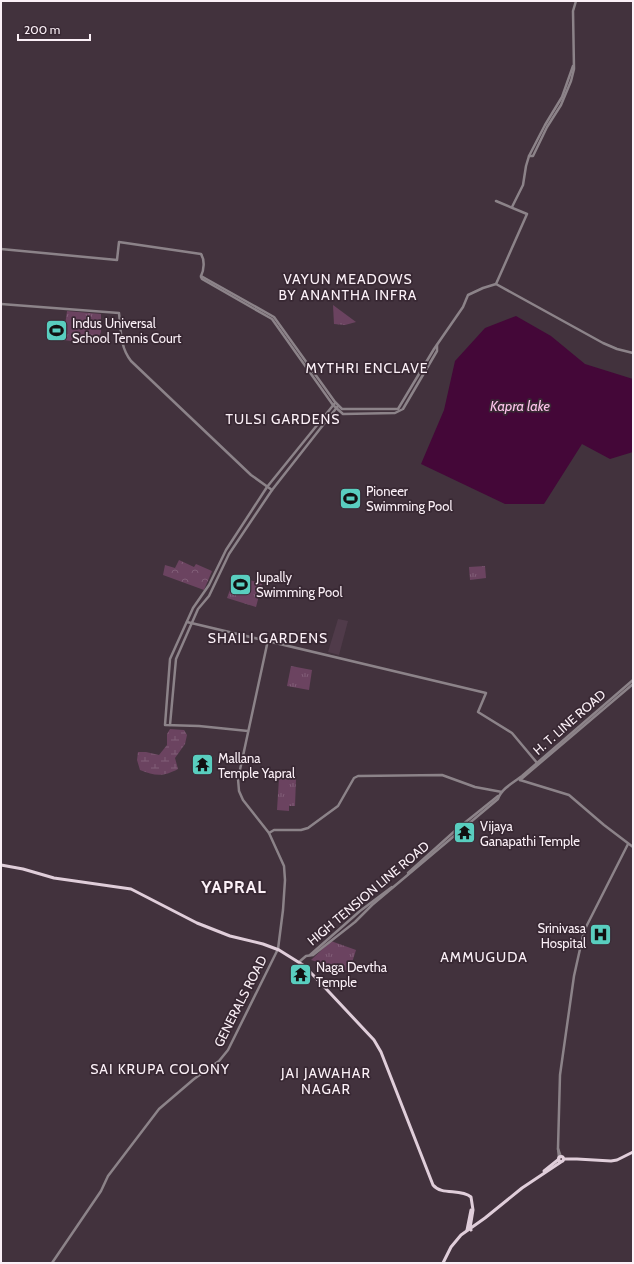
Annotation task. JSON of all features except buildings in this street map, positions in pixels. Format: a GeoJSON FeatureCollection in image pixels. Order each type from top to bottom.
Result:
{"type":"FeatureCollection","features":[{"type":"Feature","properties":{"kind":"main road"},"geometry":{"type":"LineString","coordinates":[[1,866],[25,870],[54,878],[131,890],[196,923],[230,936],[278,949],[299,962],[356,1019],[374,1040],[381,1052],[433,1185],[438,1189],[467,1195],[472,1199],[473,1206],[469,1230]]}},
{"type":"Feature","properties":{"kind":"main road"},"geometry":{"type":"LineString","coordinates":[[443,1263],[447,1255],[469,1230],[561,1159],[611,1161],[617,1160],[633,1152]]}},
{"type":"Feature","properties":{"kind":"street"},"geometry":{"type":"LineString","coordinates":[[512,207],[523,185],[529,156],[533,156],[544,131],[567,95],[574,73],[573,11],[576,1]]}},
{"type":"Feature","properties":{"kind":"street"},"geometry":{"type":"LineString","coordinates":[[496,201],[527,214],[496,284]]}},
{"type":"Feature","properties":{"kind":"street"},"geometry":{"type":"LineString","coordinates":[[1,249],[117,260],[119,242],[201,254],[203,256],[204,264],[201,276],[202,279],[273,320],[334,404],[345,410],[403,409],[437,351],[437,344],[463,307],[468,295],[496,284],[604,343],[617,349],[633,353]]}},
{"type":"Feature","properties":{"kind":"street"},"geometry":{"type":"LineString","coordinates":[[1,304],[119,313],[123,347],[125,354],[131,361],[252,476],[272,490]]}},
{"type":"Feature","properties":{"kind":"street"},"geometry":{"type":"LineString","coordinates":[[248,731],[165,724],[170,663],[193,608],[207,588],[226,550],[267,487],[334,404]]}},
{"type":"Feature","properties":{"kind":"street"},"geometry":{"type":"LineString","coordinates":[[170,725],[176,659],[198,609],[209,596],[229,554],[272,490],[337,407]]}},
{"type":"Feature","properties":{"kind":"street"},"geometry":{"type":"LineString","coordinates":[[187,622],[268,640],[486,693],[478,712],[512,733],[538,763]]}},
{"type":"Feature","properties":{"kind":"street","name":"GENERALS ROAD"},"geometry":{"type":"LineString","coordinates":[[52,1263],[101,1191],[108,1176],[159,1109],[219,1060],[228,1050],[278,949],[283,910],[284,866],[269,833],[243,800],[239,791],[238,778],[268,640]]}},
{"type":"Feature","properties":{"kind":"street","name":"H. T. LINE ROAD"},"geometry":{"type":"LineString","coordinates":[[538,763],[633,680]]}},
{"type":"Feature","properties":{"kind":"street","name":"H. T. LINE ROAD"},"geometry":{"type":"LineString","coordinates":[[518,780],[633,684]]}},
{"type":"Feature","properties":{"kind":"street"},"geometry":{"type":"LineString","coordinates":[[269,833],[274,830],[301,830],[308,828],[338,806],[354,778],[358,776],[442,775],[471,786],[502,792]]}},
{"type":"Feature","properties":{"kind":"street"},"geometry":{"type":"LineString","coordinates":[[518,780],[569,795],[633,847]]}},
{"type":"Feature","properties":{"kind":"street","name":"HIGH TENSION LINE ROAD"},"geometry":{"type":"LineString","coordinates":[[299,962],[306,956],[310,955],[360,911],[396,884],[457,830],[499,796],[513,782],[518,780]]}},
{"type":"Feature","properties":{"kind":"street"},"geometry":{"type":"LineString","coordinates":[[561,1159],[558,1148],[560,1075],[574,976],[584,931],[628,844]]}},
{"type":"Feature","properties":{"kind":"shaded area"},"geometry":{"type":"Polygon","coordinates":[[[338,619],[348,621],[339,655],[328,652],[338,619]]]}},
{"type":"Feature","properties":{"kind":"green space"},"geometry":{"type":"Polygon","coordinates":[[[333,305],[356,322],[345,325],[334,324],[333,305]]]}},
{"type":"Feature","properties":{"kind":"green space"},"geometry":{"type":"Polygon","coordinates":[[[67,311],[101,314],[101,332],[96,344],[63,340],[67,311]]]}},
{"type":"Feature","properties":{"kind":"green space","name":"Indus Universal School Tennis Court"},"geometry":{"type":"Polygon","coordinates":[[[51,322],[65,324],[63,337],[50,336],[51,322]]]}},
{"type":"Feature","properties":{"kind":"green space"},"geometry":{"type":"Polygon","coordinates":[[[179,560],[194,567],[196,564],[212,571],[204,590],[163,575],[165,565],[175,568],[179,560]]]}},
{"type":"Feature","properties":{"kind":"green space"},"geometry":{"type":"Polygon","coordinates":[[[485,566],[486,578],[470,580],[469,567],[485,566]]]}},
{"type":"Feature","properties":{"kind":"green space"},"geometry":{"type":"Polygon","coordinates":[[[250,580],[262,584],[256,607],[227,598],[231,587],[246,591],[250,580]]]}},
{"type":"Feature","properties":{"kind":"green space"},"geometry":{"type":"Polygon","coordinates":[[[291,666],[312,670],[309,690],[287,686],[291,666]]]}},
{"type":"Feature","properties":{"kind":"green space"},"geometry":{"type":"Polygon","coordinates":[[[170,729],[184,730],[187,735],[185,744],[175,758],[178,769],[159,775],[150,774],[140,770],[137,760],[138,752],[159,755],[167,745],[167,734],[170,729]]]}},
{"type":"Feature","properties":{"kind":"green space"},"geometry":{"type":"Polygon","coordinates":[[[279,778],[296,779],[295,806],[289,806],[289,811],[277,810],[279,778]]]}},
{"type":"Feature","properties":{"kind":"green space"},"geometry":{"type":"Polygon","coordinates":[[[331,941],[356,950],[349,972],[311,960],[331,941]]]}},
{"type":"Feature","properties":{"kind":"water","name":"Kapra lake"},"geometry":{"type":"Polygon","coordinates":[[[516,316],[551,336],[585,364],[633,379],[633,452],[610,459],[582,444],[544,504],[505,504],[421,464],[444,410],[455,361],[485,328],[516,316]]]}},
{"type":"Feature","properties":{"kind":"place","name":"Indus Universal School Tennis Court"},"geometry":{"type":"Point","coordinates":[57,330]}},
{"type":"Feature","properties":{"kind":"place","name":"Pioneer Swimming Pool"},"geometry":{"type":"Point","coordinates":[350,498]}},
{"type":"Feature","properties":{"kind":"place","name":"Jupally Swimming Pool"},"geometry":{"type":"Point","coordinates":[240,584]}},
{"type":"Feature","properties":{"kind":"place","name":"Mallana Temple Yapral"},"geometry":{"type":"Point","coordinates":[203,765]}},
{"type":"Feature","properties":{"kind":"place","name":"Vijaya Ganapathi Temple"},"geometry":{"type":"Point","coordinates":[464,833]}},
{"type":"Feature","properties":{"kind":"place","name":"Srinivasa Hospital"},"geometry":{"type":"Point","coordinates":[601,935]}},
{"type":"Feature","properties":{"kind":"place","name":"Naga Devtha Temple"},"geometry":{"type":"Point","coordinates":[300,974]}},
{"type":"Feature","properties":{"kind":"district","name":"VAYUN MEADOWS BY ANANTHA INFRA"},"geometry":{"type":"Point","coordinates":[348,288]}},
{"type":"Feature","properties":{"kind":"district","name":"MYTHRI ENCLAVE"},"geometry":{"type":"Point","coordinates":[367,368]}},
{"type":"Feature","properties":{"kind":"district","name":"TULSI GARDENS"},"geometry":{"type":"Point","coordinates":[283,419]}},
{"type":"Feature","properties":{"kind":"district","name":"SHAILI GARDENS"},"geometry":{"type":"Point","coordinates":[268,638]}},
{"type":"Feature","properties":{"kind":"district","name":"YAPRAL"},"geometry":{"type":"Point","coordinates":[234,887]}},
{"type":"Feature","properties":{"kind":"district","name":"AMMUGUDA"},"geometry":{"type":"Point","coordinates":[484,957]}},
{"type":"Feature","properties":{"kind":"district","name":"SAI KRUPA COLONY"},"geometry":{"type":"Point","coordinates":[160,1069]}},
{"type":"Feature","properties":{"kind":"district","name":"JAI JAWAHAR NAGAR"},"geometry":{"type":"Point","coordinates":[326,1082]}}]}
